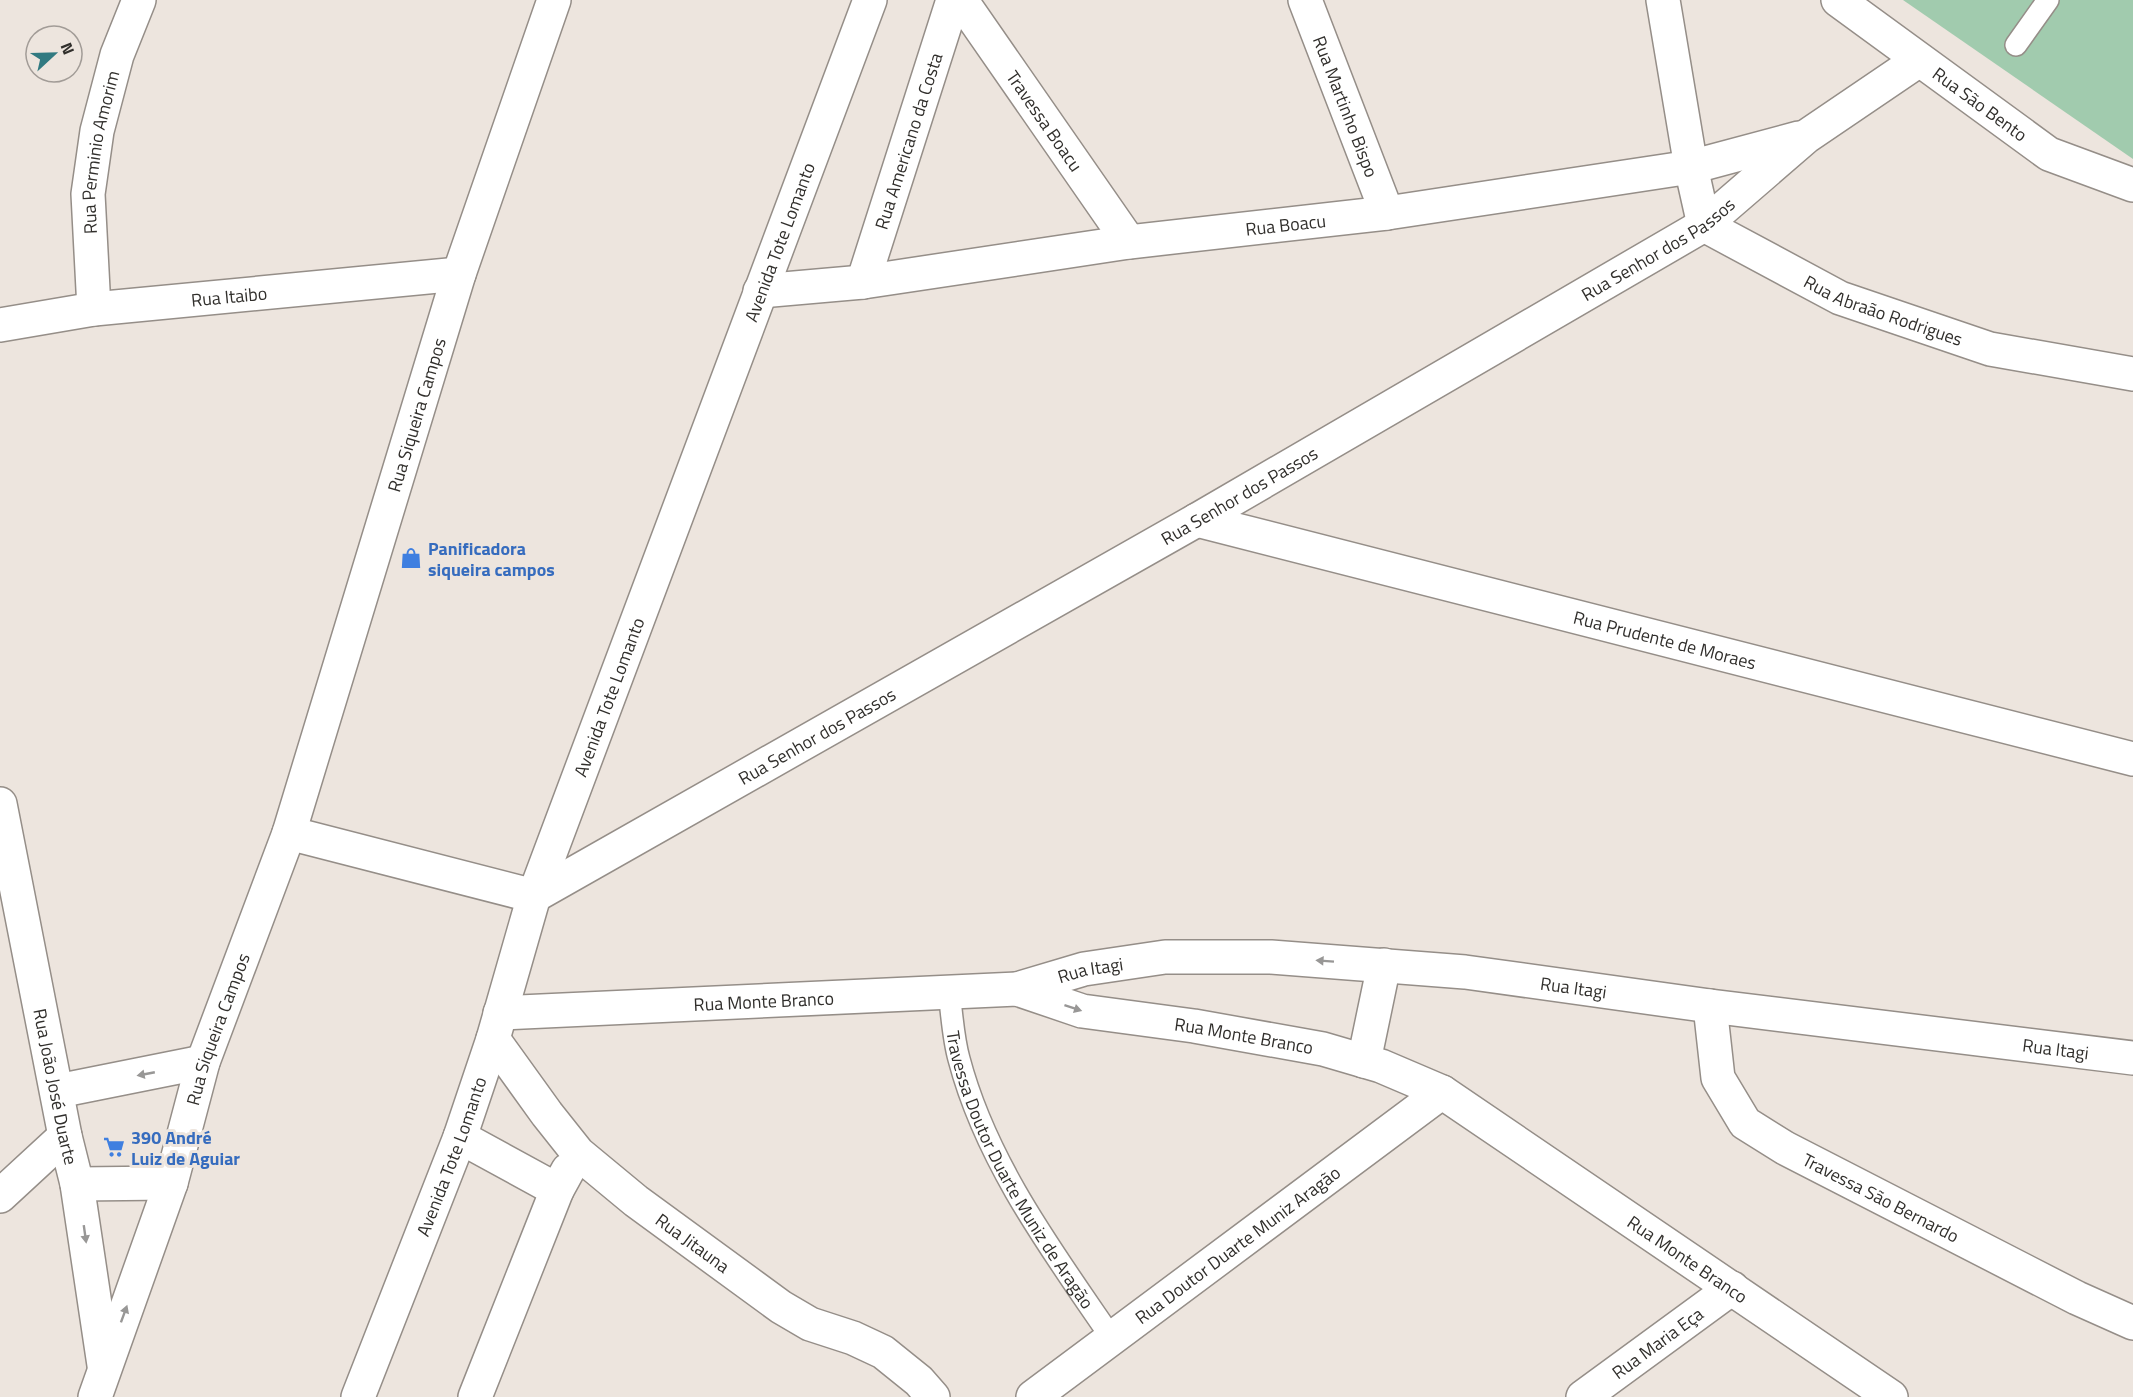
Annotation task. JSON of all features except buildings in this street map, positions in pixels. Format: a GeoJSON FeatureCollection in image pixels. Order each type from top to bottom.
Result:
{"type":"FeatureCollection","features":[{"type":"Feature","properties":{"kind":"street","name":"Rua Perminio Amorim"},"geometry":{"type":"LineString","coordinates":[[94,309],[88,194],[97,131],[117,55],[139,0]]}},
{"type":"Feature","properties":{"kind":"street","name":"Rua Siqueira Campos"},"geometry":{"type":"LineString","coordinates":[[100,1383],[171,1183],[203,1062],[289,832],[459,274],[554,0]]}},
{"type":"Feature","properties":{"kind":"street","name":"Avenida Tote Lomanto"},"geometry":{"type":"LineString","coordinates":[[358,1397],[460,1137],[497,1026],[534,896],[870,0]]}},
{"type":"Feature","properties":{"kind":"street","name":"Rua Americano da Costa"},"geometry":{"type":"LineString","coordinates":[[863,282],[953,0]]}},
{"type":"Feature","properties":{"kind":"street","name":"Travessa Boacu"},"geometry":{"type":"LineString","coordinates":[[961,0],[1129,242]]}},
{"type":"Feature","properties":{"kind":"street","name":"Rua Martinho Bispo"},"geometry":{"type":"LineString","coordinates":[[1305,0],[1386,213]]}},
{"type":"Feature","properties":{"kind":"street"},"geometry":{"type":"LineString","coordinates":[[1663,0],[1691,167],[1704,225]]}},
{"type":"Feature","properties":{"kind":"street","name":"Rua São Bento"},"geometry":{"type":"LineString","coordinates":[[1838,0],[2049,154],[2133,185]]}},
{"type":"Feature","properties":{"kind":"street","name":"Rua Senhor dos Passos"},"geometry":{"type":"LineString","coordinates":[[534,896],[1197,520],[1704,225],[1807,136],[1919,60]]}},
{"type":"Feature","properties":{"kind":"street","name":"Rua Boacu"},"geometry":{"type":"LineString","coordinates":[[760,291],[863,282],[1129,242],[1386,213],[1691,167],[1807,136]]}},
{"type":"Feature","properties":{"kind":"street","name":"Rua Abraão Rodrigues"},"geometry":{"type":"LineString","coordinates":[[1704,225],[1840,298],[1990,349],[2133,374]]}},
{"type":"Feature","properties":{"kind":"street","name":"Rua Itaibo"},"geometry":{"type":"LineString","coordinates":[[0,325],[94,309],[459,274]]}},
{"type":"Feature","properties":{"kind":"street","name":"Rua Prudente de Moraes"},"geometry":{"type":"LineString","coordinates":[[1197,520],[2133,759]]}},
{"type":"Feature","properties":{"kind":"street","name":"Rua João José Duarte"},"geometry":{"type":"LineString","coordinates":[[0,804],[65,1136],[77,1184],[100,1383]]}},
{"type":"Feature","properties":{"kind":"street"},"geometry":{"type":"LineString","coordinates":[[289,832],[534,896]]}},
{"type":"Feature","properties":{"kind":"street","name":"Rua Itagi"},"geometry":{"type":"LineString","coordinates":[[1017,989],[1084,969],[1165,957],[1271,957],[1466,972],[1710,1006],[2133,1058]]}},
{"type":"Feature","properties":{"kind":"street"},"geometry":{"type":"LineString","coordinates":[[1364,1061],[1384,966]]}},
{"type":"Feature","properties":{"kind":"street","name":"Rua Monte Branco"},"geometry":{"type":"LineString","coordinates":[[497,1026],[842,999],[1017,989],[1082,1011],[1229,1032],[1323,1049],[1381,1066],[1442,1092],[1890,1397]]}},
{"type":"Feature","properties":{"kind":"street","name":"Travessa São Bernardo"},"geometry":{"type":"LineString","coordinates":[[1710,1006],[1719,1078],[1745,1123],[1795,1154],[2077,1298],[2133,1323]]}},
{"type":"Feature","properties":{"kind":"street","name":"Rua Jitauna"},"geometry":{"type":"LineString","coordinates":[[497,1026],[547,1114],[578,1153],[636,1201],[781,1307],[810,1324],[853,1338],[883,1352],[919,1381],[933,1397]]}},
{"type":"Feature","properties":{"kind":"street"},"geometry":{"type":"LineString","coordinates":[[58,1091],[203,1062]]}},
{"type":"Feature","properties":{"kind":"street","name":"Rua Doutor Duarte Muniz Aragão"},"geometry":{"type":"LineString","coordinates":[[1033,1397],[1442,1092]]}},
{"type":"Feature","properties":{"kind":"street"},"geometry":{"type":"LineString","coordinates":[[0,1196],[65,1136]]}},
{"type":"Feature","properties":{"kind":"street"},"geometry":{"type":"LineString","coordinates":[[460,1137],[557,1190]]}},
{"type":"Feature","properties":{"kind":"street"},"geometry":{"type":"LineString","coordinates":[[475,1397],[557,1190],[578,1153]]}},
{"type":"Feature","properties":{"kind":"street"},"geometry":{"type":"LineString","coordinates":[[77,1184],[171,1183]]}},
{"type":"Feature","properties":{"kind":"street","name":"Rua Maria Eça"},"geometry":{"type":"LineString","coordinates":[[1583,1397],[1732,1288]]}},
{"type":"Feature","properties":{"kind":"lane"},"geometry":{"type":"LineString","coordinates":[[2016,45],[2048,0]]}},
{"type":"Feature","properties":{"kind":"lane","name":"Travessa Doutor Duarte Muniz de Aragão"},"geometry":{"type":"LineString","coordinates":[[950,992],[958,1058],[985,1135],[1044,1239],[1111,1337]]}},
{"type":"Feature","properties":{"kind":"green space"},"geometry":{"type":"Polygon","coordinates":[[[1903,0],[2133,0],[2133,159],[1903,0]]]}},
{"type":"Feature","properties":{"kind":"place","name":"Panificadora siqueira campos"},"geometry":{"type":"Point","coordinates":[411,558]}},
{"type":"Feature","properties":{"kind":"place","name":"390 André Luiz de Aguiar"},"geometry":{"type":"Point","coordinates":[114,1147]}}]}
